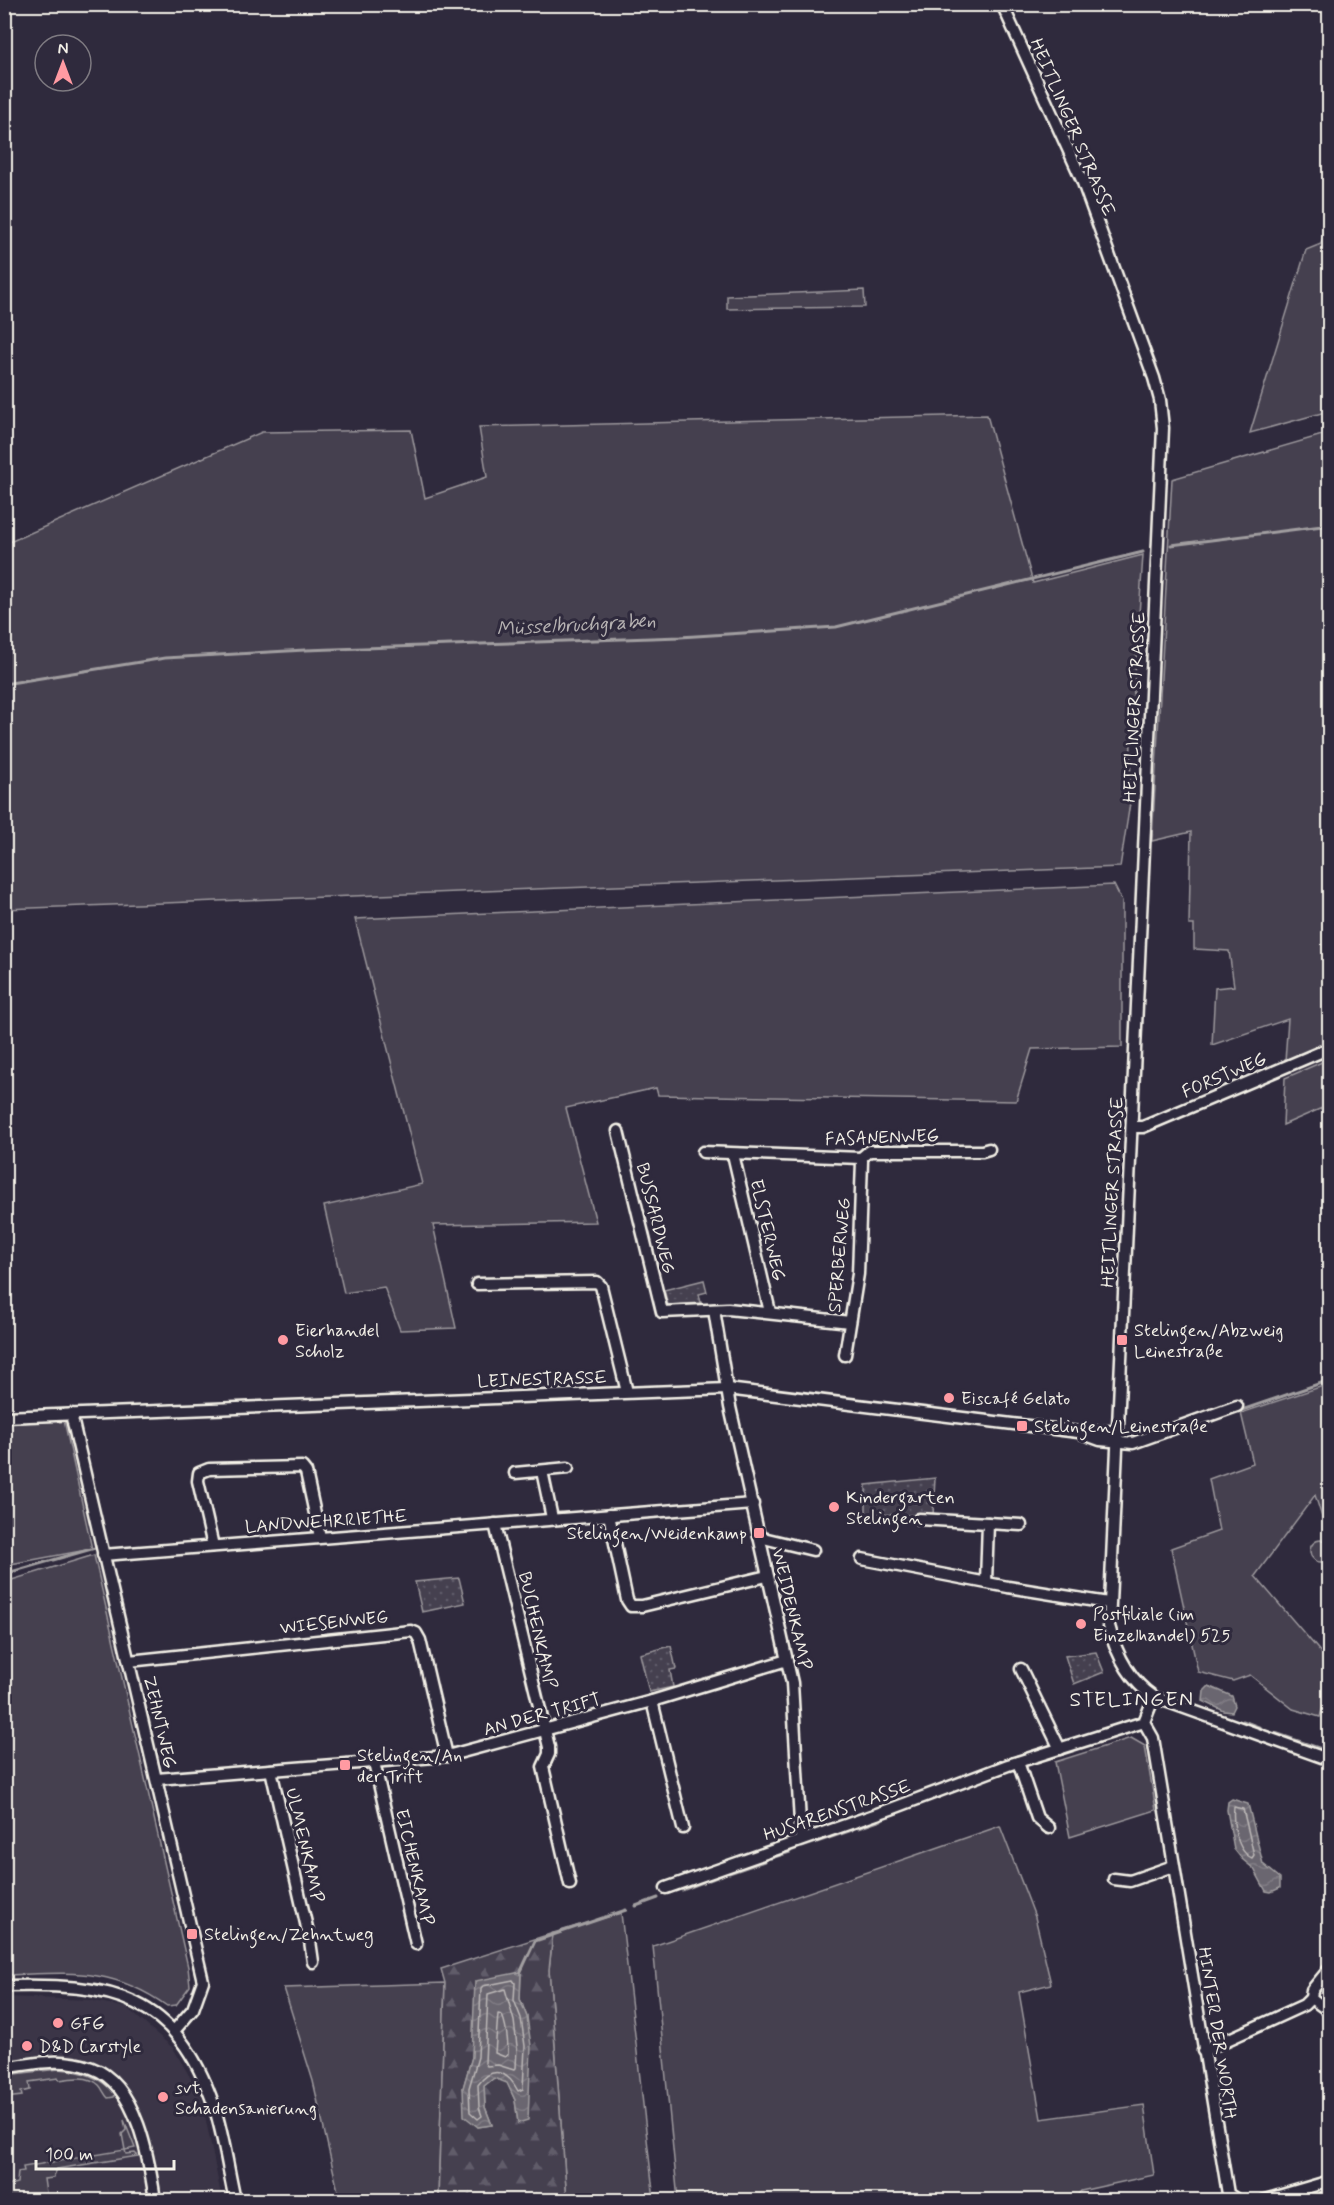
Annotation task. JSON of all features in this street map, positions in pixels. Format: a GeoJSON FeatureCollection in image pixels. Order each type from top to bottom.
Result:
{"type":"FeatureCollection","features":[{"type":"Feature","properties":{"kind":"street","name":"HEITLINGER STRASSE"},"geometry":{"type":"LineString","coordinates":[[1002,4],[1082,180],[1161,400],[1162,472],[1108,1603],[1109,1626],[1121,1657],[1135,1681],[1154,1696]]}},
{"type":"Feature","properties":{"kind":"street","name":"FORSTWEG"},"geometry":{"type":"LineString","coordinates":[[1132,1127],[1143,1127],[1329,1048]]}},
{"type":"Feature","properties":{"kind":"street","name":"BUSSARDWEG"},"geometry":{"type":"LineString","coordinates":[[618,1131],[662,1312],[714,1310]]}},
{"type":"Feature","properties":{"kind":"street","name":"FASANENWEG"},"geometry":{"type":"LineString","coordinates":[[704,1152],[861,1158],[868,1151],[982,1151],[989,1149]]}},
{"type":"Feature","properties":{"kind":"street","name":"ELSTERWEG"},"geometry":{"type":"LineString","coordinates":[[734,1154],[770,1312]]}},
{"type":"Feature","properties":{"kind":"street","name":"SPERBERWEG"},"geometry":{"type":"LineString","coordinates":[[845,1355],[858,1274],[861,1158]]}},
{"type":"Feature","properties":{"kind":"street"},"geometry":{"type":"LineString","coordinates":[[477,1284],[597,1282],[601,1286],[627,1392]]}},
{"type":"Feature","properties":{"kind":"street"},"geometry":{"type":"LineString","coordinates":[[714,1310],[770,1312],[850,1322]]}},
{"type":"Feature","properties":{"kind":"street","name":"WEIDENKAMP"},"geometry":{"type":"LineString","coordinates":[[714,1310],[727,1389],[792,1683],[801,1840]]}},
{"type":"Feature","properties":{"kind":"street","name":"LEINESTRASSE"},"geometry":{"type":"LineString","coordinates":[[4,1417],[727,1389],[1078,1432],[1100,1440],[1117,1436],[1133,1443],[1237,1406]]}},
{"type":"Feature","properties":{"kind":"street","name":"ZEHNTWEG"},"geometry":{"type":"LineString","coordinates":[[71,1414],[202,1981],[193,2009],[174,2031]]}},
{"type":"Feature","properties":{"kind":"street"},"geometry":{"type":"LineString","coordinates":[[213,1546],[198,1481],[199,1473],[209,1469],[303,1467],[320,1537]]}},
{"type":"Feature","properties":{"kind":"street"},"geometry":{"type":"LineString","coordinates":[[515,1473],[568,1468]]}},
{"type":"Feature","properties":{"kind":"street"},"geometry":{"type":"LineString","coordinates":[[542,1471],[552,1518]]}},
{"type":"Feature","properties":{"kind":"street","name":"LANDWEHRRIETHE"},"geometry":{"type":"LineString","coordinates":[[103,1555],[753,1504]]}},
{"type":"Feature","properties":{"kind":"street"},"geometry":{"type":"LineString","coordinates":[[609,1515],[627,1600],[631,1606],[642,1606],[767,1576]]}},
{"type":"Feature","properties":{"kind":"street"},"geometry":{"type":"LineString","coordinates":[[919,1519],[1021,1525]]}},
{"type":"Feature","properties":{"kind":"street"},"geometry":{"type":"LineString","coordinates":[[986,1582],[988,1523]]}},
{"type":"Feature","properties":{"kind":"street","name":"BUCHENKAMP"},"geometry":{"type":"LineString","coordinates":[[495,1524],[544,1730],[549,1754],[543,1767],[570,1884]]}},
{"type":"Feature","properties":{"kind":"street"},"geometry":{"type":"LineString","coordinates":[[759,1537],[813,1550]]}},
{"type":"Feature","properties":{"kind":"street"},"geometry":{"type":"LineString","coordinates":[[862,1559],[1108,1603]]}},
{"type":"Feature","properties":{"kind":"street","name":"WIESENWEG"},"geometry":{"type":"LineString","coordinates":[[129,1661],[411,1631],[416,1633],[420,1640],[447,1756]]}},
{"type":"Feature","properties":{"kind":"street","name":"AN DER TRIFT"},"geometry":{"type":"LineString","coordinates":[[157,1779],[447,1756],[652,1701],[787,1660]]}},
{"type":"Feature","properties":{"kind":"street"},"geometry":{"type":"LineString","coordinates":[[1021,1669],[1060,1749]]}},
{"type":"Feature","properties":{"kind":"street"},"geometry":{"type":"LineString","coordinates":[[1144,1722],[1154,1696],[1329,1760]]}},
{"type":"Feature","properties":{"kind":"street"},"geometry":{"type":"LineString","coordinates":[[652,1701],[684,1828]]}},
{"type":"Feature","properties":{"kind":"street","name":"HUSARENSTRASSE"},"geometry":{"type":"LineString","coordinates":[[666,1888],[1018,1762],[1144,1722]]}},
{"type":"Feature","properties":{"kind":"street","name":"HINTER DER WORTH"},"geometry":{"type":"LineString","coordinates":[[1144,1722],[1153,1738],[1228,2194],[1237,2200]]}},
{"type":"Feature","properties":{"kind":"street","name":"EICHENKAMP"},"geometry":{"type":"LineString","coordinates":[[374,1762],[416,1944]]}},
{"type":"Feature","properties":{"kind":"street"},"geometry":{"type":"LineString","coordinates":[[1018,1762],[1037,1818],[1049,1828]]}},
{"type":"Feature","properties":{"kind":"street","name":"ULMENKAMP"},"geometry":{"type":"LineString","coordinates":[[271,1770],[313,1962]]}},
{"type":"Feature","properties":{"kind":"street"},"geometry":{"type":"LineString","coordinates":[[1114,1879],[1130,1881],[1173,1866]]}},
{"type":"Feature","properties":{"kind":"street"},"geometry":{"type":"LineString","coordinates":[[1203,2050],[1304,2005],[1311,1998],[1312,1990],[1329,1968]]}},
{"type":"Feature","properties":{"kind":"street"},"geometry":{"type":"LineString","coordinates":[[4,1986],[71,1987],[111,1993],[125,1997],[147,2009],[174,2031],[194,2060],[214,2107],[235,2200]]}},
{"type":"Feature","properties":{"kind":"street"},"geometry":{"type":"LineString","coordinates":[[1311,1998],[1329,2012]]}},
{"type":"Feature","properties":{"kind":"street"},"geometry":{"type":"LineString","coordinates":[[4,2068],[44,2062],[69,2063],[92,2068],[111,2079],[122,2092],[139,2130],[148,2160],[155,2200]]}},
{"type":"Feature","properties":{"kind":"street"},"geometry":{"type":"LineString","coordinates":[[1265,2200],[1287,2197],[1329,2181]]}},
{"type":"Feature","properties":{"kind":"shaded area"},"geometry":{"type":"Polygon","coordinates":[[[5,1997],[90,2000],[127,2008],[173,2048],[201,2096],[222,2200],[5,2200],[5,1997]]]}},
{"type":"Feature","properties":{"kind":"green space"},"geometry":{"type":"Polygon","coordinates":[[[1329,218],[1329,411],[1250,433],[1306,250],[1321,244],[1329,218]]]}},
{"type":"Feature","properties":{"kind":"green space"},"geometry":{"type":"Polygon","coordinates":[[[864,290],[865,307],[727,309],[727,296],[864,290]]]}},
{"type":"Feature","properties":{"kind":"green space"},"geometry":{"type":"Polygon","coordinates":[[[987,415],[1033,583],[1143,555],[1131,734],[1130,803],[1120,867],[5,909],[5,544],[262,432],[411,430],[425,498],[487,477],[479,427],[987,415]]]}},
{"type":"Feature","properties":{"kind":"green space"},"geometry":{"type":"Polygon","coordinates":[[[1329,433],[1329,1042],[1285,1061],[1288,1019],[1212,1045],[1215,988],[1234,986],[1229,951],[1194,949],[1194,925],[1189,925],[1191,832],[1152,841],[1172,479],[1329,433]]]}},
{"type":"Feature","properties":{"kind":"green space"},"geometry":{"type":"Polygon","coordinates":[[[1114,885],[1122,901],[1122,1047],[1032,1049],[1016,1101],[658,1095],[656,1088],[566,1108],[596,1222],[433,1225],[456,1328],[400,1330],[384,1287],[344,1293],[324,1206],[422,1184],[355,919],[1114,885]]]}},
{"type":"Feature","properties":{"kind":"green space"},"geometry":{"type":"Polygon","coordinates":[[[1329,1059],[1329,1105],[1283,1125],[1285,1078],[1329,1059]]]}},
{"type":"Feature","properties":{"kind":"green space"},"geometry":{"type":"Polygon","coordinates":[[[704,1280],[707,1292],[699,1294],[701,1303],[668,1305],[664,1290],[704,1280]]]}},
{"type":"Feature","properties":{"kind":"green space"},"geometry":{"type":"Polygon","coordinates":[[[1329,1384],[1329,1539],[1315,1495],[1255,1576],[1329,1662],[1329,1687],[1320,1717],[1293,1709],[1250,1675],[1233,1681],[1198,1672],[1171,1548],[1219,1531],[1209,1479],[1253,1463],[1241,1413],[1329,1384]]]}},
{"type":"Feature","properties":{"kind":"green space"},"geometry":{"type":"Polygon","coordinates":[[[64,1420],[92,1549],[5,1565],[5,1424],[64,1420]]]}},
{"type":"Feature","properties":{"kind":"green space"},"geometry":{"type":"Polygon","coordinates":[[[935,1478],[933,1516],[866,1514],[866,1485],[935,1478]]]}},
{"type":"Feature","properties":{"kind":"green space"},"geometry":{"type":"Polygon","coordinates":[[[1321,1540],[1329,1543],[1332,1551],[1329,1559],[1321,1562],[1313,1559],[1310,1551],[1313,1543],[1321,1540]]]}},
{"type":"Feature","properties":{"kind":"green space"},"geometry":{"type":"Polygon","coordinates":[[[94,1555],[188,1967],[190,1986],[176,2005],[167,2006],[147,1993],[108,1978],[70,1973],[5,1975],[5,1582],[94,1555]]]}},
{"type":"Feature","properties":{"kind":"green space"},"geometry":{"type":"Polygon","coordinates":[[[459,1578],[465,1603],[422,1612],[415,1582],[459,1578]]]}},
{"type":"Feature","properties":{"kind":"green space"},"geometry":{"type":"Polygon","coordinates":[[[671,1646],[676,1669],[670,1670],[673,1687],[649,1692],[640,1654],[671,1646]]]}},
{"type":"Feature","properties":{"kind":"green space"},"geometry":{"type":"Polygon","coordinates":[[[1096,1652],[1104,1672],[1074,1684],[1065,1656],[1096,1652]]]}},
{"type":"Feature","properties":{"kind":"green space"},"geometry":{"type":"Polygon","coordinates":[[[1131,1738],[1145,1746],[1156,1810],[1070,1837],[1055,1762],[1131,1738]]]}},
{"type":"Feature","properties":{"kind":"green space"},"geometry":{"type":"Polygon","coordinates":[[[1000,1826],[1035,1917],[1051,1984],[1019,1992],[1041,2119],[1144,2105],[1154,2175],[1081,2191],[1073,2200],[678,2200],[653,1946],[1000,1826]]]}},
{"type":"Feature","properties":{"kind":"green space"},"geometry":{"type":"Polygon","coordinates":[[[621,1913],[654,2200],[567,2200],[549,1970],[553,1933],[621,1913]]]}},
{"type":"Feature","properties":{"kind":"green space"},"geometry":{"type":"Polygon","coordinates":[[[553,1933],[549,1970],[567,2200],[438,2200],[445,1983],[441,1969],[553,1933]],[[521,1972],[474,2026],[472,2057],[463,2088],[478,2127],[492,2125],[485,2107],[484,2086],[494,2078],[507,2082],[515,2100],[518,2122],[527,2017],[520,1999],[521,1972]]]}},
{"type":"Feature","properties":{"kind":"green space"},"geometry":{"type":"Polygon","coordinates":[[[445,1983],[438,2200],[340,2200],[313,2081],[284,1988],[445,1983]]]}},
{"type":"Feature","properties":{"kind":"green space"},"geometry":{"type":"Polygon","coordinates":[[[59,2069],[75,2071],[96,2079],[115,2094],[114,2097],[108,2098],[99,2085],[90,2080],[80,2078],[59,2080],[58,2078],[29,2082],[30,2090],[21,2092],[22,2096],[5,2098],[5,2075],[59,2069]]]}},
{"type":"Feature","properties":{"kind":"green space"},"geometry":{"type":"Polygon","coordinates":[[[124,2120],[135,2148],[125,2150],[122,2134],[126,2130],[124,2120]]]}},
{"type":"Feature","properties":{"kind":"green space"},"geometry":{"type":"Polygon","coordinates":[[[125,2150],[126,2154],[135,2153],[138,2156],[57,2169],[53,2178],[44,2179],[47,2200],[7,2200],[5,2186],[17,2183],[18,2172],[24,2171],[23,2167],[125,2150]]]}},
{"type":"Feature","properties":{"kind":"water"},"geometry":{"type":"Polygon","coordinates":[[[1209,1686],[1232,1696],[1235,1706],[1232,1712],[1224,1711],[1203,1701],[1204,1691],[1209,1686]]]}},
{"type":"Feature","properties":{"kind":"water"},"geometry":{"type":"Polygon","coordinates":[[[1232,1799],[1248,1804],[1263,1864],[1280,1878],[1280,1888],[1271,1892],[1266,1891],[1254,1869],[1234,1849],[1227,1810],[1228,1802],[1232,1799]]]}},
{"type":"Feature","properties":{"kind":"water"},"geometry":{"type":"Polygon","coordinates":[[[521,1972],[520,1999],[527,2017],[531,2046],[528,2120],[518,2123],[515,2100],[507,2083],[494,2078],[484,2086],[485,2107],[492,2125],[478,2127],[464,2116],[463,2088],[472,2057],[475,1981],[521,1972]]]}},
{"type":"Feature","properties":{"kind":"waterway","name":"Müsselbruchgraben"},"geometry":{"type":"LineString","coordinates":[[1171,545],[1330,525]]}},
{"type":"Feature","properties":{"kind":"waterway","name":"Müsselbruchgraben"},"geometry":{"type":"LineString","coordinates":[[4,684],[165,658],[305,650],[680,637],[836,627],[1143,552]]}},
{"type":"Feature","properties":{"kind":"waterway"},"geometry":{"type":"LineString","coordinates":[[1239,1411],[1330,1380]]}},
{"type":"Feature","properties":{"kind":"waterway"},"geometry":{"type":"LineString","coordinates":[[4,1574],[95,1548]]}},
{"type":"Feature","properties":{"kind":"waterway"},"geometry":{"type":"LineString","coordinates":[[1243,1721],[1261,1728]]}},
{"type":"Feature","properties":{"kind":"waterway"},"geometry":{"type":"LineString","coordinates":[[1275,1733],[1330,1752]]}},
{"type":"Feature","properties":{"kind":"waterway"},"geometry":{"type":"LineString","coordinates":[[858,1828],[881,1820]]}},
{"type":"Feature","properties":{"kind":"waterway"},"geometry":{"type":"LineString","coordinates":[[802,1847],[852,1830]]}},
{"type":"Feature","properties":{"kind":"waterway"},"geometry":{"type":"LineString","coordinates":[[771,1858],[790,1852]]}},
{"type":"Feature","properties":{"kind":"waterway"},"geometry":{"type":"LineString","coordinates":[[729,1873],[764,1861]]}},
{"type":"Feature","properties":{"kind":"waterway"},"geometry":{"type":"LineString","coordinates":[[709,1880],[722,1875]]}},
{"type":"Feature","properties":{"kind":"waterway"},"geometry":{"type":"LineString","coordinates":[[682,1890],[703,1882]]}},
{"type":"Feature","properties":{"kind":"waterway"},"geometry":{"type":"LineString","coordinates":[[636,1906],[658,1898]]}},
{"type":"Feature","properties":{"kind":"waterway"},"geometry":{"type":"LineString","coordinates":[[521,1971],[535,1941],[626,1910]]}},
{"type":"Feature","properties":{"kind":"place","name":"Eierhandel Scholz"},"geometry":{"type":"Point","coordinates":[283,1340]}},
{"type":"Feature","properties":{"kind":"place","name":"Stelingen/Abzweig Leinestraße"},"geometry":{"type":"Point","coordinates":[1122,1340]}},
{"type":"Feature","properties":{"kind":"place","name":"Eiscafé Gelato"},"geometry":{"type":"Point","coordinates":[949,1398]}},
{"type":"Feature","properties":{"kind":"place","name":"Stelingen/Leinestraße"},"geometry":{"type":"Point","coordinates":[1022,1426]}},
{"type":"Feature","properties":{"kind":"place","name":"Kindergarten Stelingen"},"geometry":{"type":"Point","coordinates":[834,1507]}},
{"type":"Feature","properties":{"kind":"place","name":"Stelingen/Weidenkamp"},"geometry":{"type":"Point","coordinates":[759,1533]}},
{"type":"Feature","properties":{"kind":"place","name":"Postfiliale (im Einzelhandel) 525"},"geometry":{"type":"Point","coordinates":[1081,1624]}},
{"type":"Feature","properties":{"kind":"place","name":"Stelingen/An der Trift"},"geometry":{"type":"Point","coordinates":[345,1765]}},
{"type":"Feature","properties":{"kind":"place","name":"Stelingen/Zehntweg"},"geometry":{"type":"Point","coordinates":[192,1934]}},
{"type":"Feature","properties":{"kind":"place","name":"GFG"},"geometry":{"type":"Point","coordinates":[58,2023]}},
{"type":"Feature","properties":{"kind":"place","name":"D&D Carstyle"},"geometry":{"type":"Point","coordinates":[27,2046]}},
{"type":"Feature","properties":{"kind":"place","name":"svt Schadensanierung"},"geometry":{"type":"Point","coordinates":[163,2097]}},
{"type":"Feature","properties":{"kind":"district","name":"STELINGEN"},"geometry":{"type":"Point","coordinates":[1132,1699]}}]}
